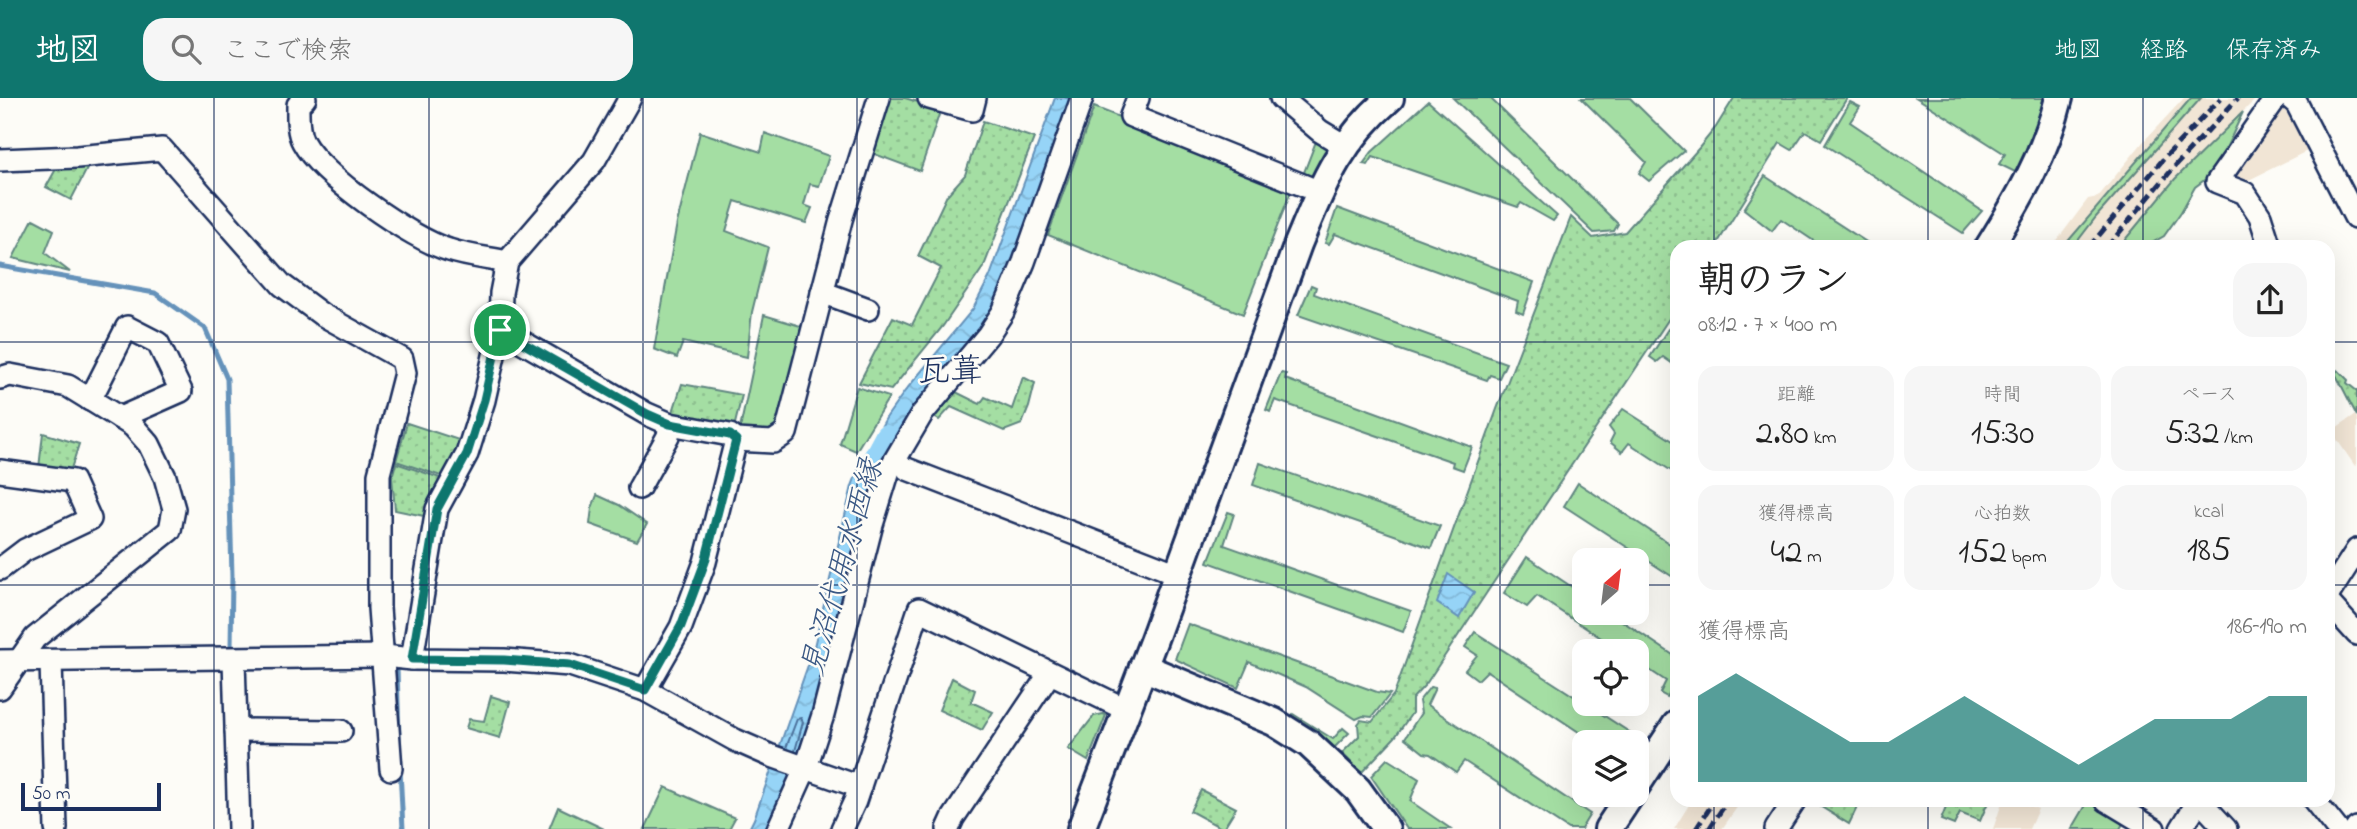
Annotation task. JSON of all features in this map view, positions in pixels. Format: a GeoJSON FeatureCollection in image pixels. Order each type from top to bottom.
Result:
{"type":"FeatureCollection","features":[{"type":"Feature","properties":{"kind":"street"},"geometry":{"type":"LineString","coordinates":[[304,98],[298,105],[298,124],[303,142],[331,174],[402,228],[447,250],[507,262]]}},
{"type":"Feature","properties":{"kind":"street"},"geometry":{"type":"LineString","coordinates":[[412,659],[437,509],[467,454],[484,400],[500,330],[501,293],[507,262],[594,161],[630,98]]}},
{"type":"Feature","properties":{"kind":"street"},"geometry":{"type":"LineString","coordinates":[[500,330],[647,414],[670,424],[730,435],[736,440],[773,442],[786,433],[841,220],[879,98]]}},
{"type":"Feature","properties":{"kind":"street"},"geometry":{"type":"LineString","coordinates":[[929,98],[972,110],[975,98]]}},
{"type":"Feature","properties":{"kind":"street"},"geometry":{"type":"LineString","coordinates":[[778,829],[823,715],[871,528],[922,414],[988,335],[1003,312],[1024,262],[1083,98]]}},
{"type":"Feature","properties":{"kind":"street"},"geometry":{"type":"LineString","coordinates":[[1138,98],[1131,116],[1320,192]]}},
{"type":"Feature","properties":{"kind":"street"},"geometry":{"type":"LineString","coordinates":[[1281,98],[1320,131],[1345,146]]}},
{"type":"Feature","properties":{"kind":"street"},"geometry":{"type":"LineString","coordinates":[[1082,829],[1298,244],[1331,167],[1365,121],[1390,98]]}},
{"type":"Feature","properties":{"kind":"street"},"geometry":{"type":"LineString","coordinates":[[1993,240],[2029,181],[2044,150],[2060,98]]}},
{"type":"Feature","properties":{"kind":"street"},"geometry":{"type":"LineString","coordinates":[[2268,240],[2260,216],[2245,192],[2217,182],[2276,98]]}},
{"type":"Feature","properties":{"kind":"street"},"geometry":{"type":"LineString","coordinates":[[2290,98],[2297,104],[2357,217]]}},
{"type":"Feature","properties":{"kind":"street"},"geometry":{"type":"LineString","coordinates":[[0,160],[77,157],[162,149],[282,285],[321,314],[402,359],[405,373],[379,474],[379,608],[391,769]]}},
{"type":"Feature","properties":{"kind":"street"},"geometry":{"type":"LineString","coordinates":[[822,292],[868,309]]}},
{"type":"Feature","properties":{"kind":"street"},"geometry":{"type":"LineString","coordinates":[[90,400],[127,327],[158,343],[181,391],[120,418]]}},
{"type":"Feature","properties":{"kind":"street"},"geometry":{"type":"LineString","coordinates":[[0,378],[10,375],[68,386],[133,426],[149,444],[165,477],[174,509],[170,530],[8,662],[0,688]]}},
{"type":"Feature","properties":{"kind":"street"},"geometry":{"type":"LineString","coordinates":[[639,488],[668,436],[670,424]]}},
{"type":"Feature","properties":{"kind":"street"},"geometry":{"type":"LineString","coordinates":[[645,690],[681,626],[705,562],[736,440]]}},
{"type":"Feature","properties":{"kind":"street"},"geometry":{"type":"LineString","coordinates":[[900,466],[1178,574]]}},
{"type":"Feature","properties":{"kind":"street"},"geometry":{"type":"LineString","coordinates":[[0,471],[73,481],[90,519],[25,550],[0,569]]}},
{"type":"Feature","properties":{"kind":"street"},"geometry":{"type":"LineString","coordinates":[[2335,585],[2357,551]]}},
{"type":"Feature","properties":{"kind":"street"},"geometry":{"type":"LineString","coordinates":[[842,829],[860,788],[919,610],[1128,710]]}},
{"type":"Feature","properties":{"kind":"street"},"geometry":{"type":"LineString","coordinates":[[2335,610],[2357,634]]}},
{"type":"Feature","properties":{"kind":"street"},"geometry":{"type":"LineString","coordinates":[[8,662],[384,656],[570,665],[645,690],[735,740],[860,788]]}},
{"type":"Feature","properties":{"kind":"street"},"geometry":{"type":"LineString","coordinates":[[234,659],[239,829]]}},
{"type":"Feature","properties":{"kind":"street"},"geometry":{"type":"LineString","coordinates":[[51,662],[56,829]]}},
{"type":"Feature","properties":{"kind":"street"},"geometry":{"type":"LineString","coordinates":[[1143,667],[1274,722],[1309,744],[1358,790],[1385,829]]}},
{"type":"Feature","properties":{"kind":"street"},"geometry":{"type":"LineString","coordinates":[[948,829],[1050,673]]}},
{"type":"Feature","properties":{"kind":"street"},"geometry":{"type":"LineString","coordinates":[[236,730],[341,731]]}},
{"type":"Feature","properties":{"kind":"street"},"geometry":{"type":"LineString","coordinates":[[1649,766],[1670,734]]}},
{"type":"Feature","properties":{"kind":"street"},"geometry":{"type":"LineString","coordinates":[[1608,829],[1622,807]]}},
{"type":"Feature","properties":{"kind":"street"},"geometry":{"type":"LineString","coordinates":[[1776,829],[1790,807]]}},
{"type":"Feature","properties":{"kind":"street"},"geometry":{"type":"LineString","coordinates":[[2118,807],[2154,829]]}},
{"type":"Feature","properties":{"kind":"street"},"geometry":{"type":"LineString","coordinates":[[2181,829],[2195,807]]}},
{"type":"Feature","properties":{"kind":"street"},"geometry":{"type":"LineString","coordinates":[[2206,807],[2226,829]]}},
{"type":"Feature","properties":{"kind":"street"},"geometry":{"type":"LineString","coordinates":[[2320,807],[2337,829]]}},
{"type":"Feature","properties":{"kind":"shaded area"},"geometry":{"type":"Polygon","coordinates":[[[2184,98],[2257,98],[2175,179],[2125,240],[2057,240],[2088,199],[2098,197],[2184,98]]]}},
{"type":"Feature","properties":{"kind":"shaded area"},"geometry":{"type":"Polygon","coordinates":[[[2282,100],[2288,102],[2309,150],[2241,184],[2232,171],[2282,100]]]}},
{"type":"Feature","properties":{"kind":"shaded area"},"geometry":{"type":"Polygon","coordinates":[[[2355,415],[2357,418],[2355,466],[2335,437],[2335,428],[2355,415]]]}},
{"type":"Feature","properties":{"kind":"shaded area"},"geometry":{"type":"Polygon","coordinates":[[[1688,807],[1737,807],[1722,829],[1674,829],[1688,807]]]}},
{"type":"Feature","properties":{"kind":"shaded area"},"geometry":{"type":"Polygon","coordinates":[[[2001,807],[2038,809],[2029,829],[1993,829],[2001,807]]]}},
{"type":"Feature","properties":{"kind":"green space"},"geometry":{"type":"Polygon","coordinates":[[[888,98],[905,98],[941,109],[920,171],[869,152],[888,98]]]}},
{"type":"Feature","properties":{"kind":"green space"},"geometry":{"type":"Polygon","coordinates":[[[1453,98],[1490,98],[1618,224],[1614,231],[1594,233],[1453,98]]]}},
{"type":"Feature","properties":{"kind":"green space"},"geometry":{"type":"Polygon","coordinates":[[[1581,98],[1630,98],[1684,151],[1649,181],[1639,173],[1646,162],[1581,98]]]}},
{"type":"Feature","properties":{"kind":"green space"},"geometry":{"type":"Polygon","coordinates":[[[1734,98],[1847,98],[1821,140],[1805,131],[1792,150],[1780,143],[1719,240],[1670,240],[1670,317],[1426,684],[1412,699],[1412,713],[1395,737],[1361,773],[1342,753],[1359,736],[1358,724],[1361,720],[1372,722],[1394,694],[1497,409],[1571,217],[1593,238],[1625,232],[1716,127],[1734,98]]]}},
{"type":"Feature","properties":{"kind":"green space"},"geometry":{"type":"Polygon","coordinates":[[[1917,98],[2050,98],[2040,129],[2017,173],[1999,164],[2005,154],[1917,98]]]}},
{"type":"Feature","properties":{"kind":"green space"},"geometry":{"type":"Polygon","coordinates":[[[2191,98],[2201,98],[2078,240],[2069,240],[2191,98]]]}},
{"type":"Feature","properties":{"kind":"green space"},"geometry":{"type":"Polygon","coordinates":[[[1428,101],[1557,216],[1553,221],[1521,203],[1518,207],[1373,157],[1368,165],[1363,164],[1372,152],[1428,101]]]}},
{"type":"Feature","properties":{"kind":"green space"},"geometry":{"type":"Polygon","coordinates":[[[1850,102],[1860,107],[1850,122],[1982,211],[1963,233],[1825,145],[1850,102]]]}},
{"type":"Feature","properties":{"kind":"green space"},"geometry":{"type":"Polygon","coordinates":[[[1094,107],[1293,186],[1243,314],[1048,235],[1094,107]]]}},
{"type":"Feature","properties":{"kind":"green space"},"geometry":{"type":"Polygon","coordinates":[[[2243,112],[2215,172],[2195,187],[2164,236],[2157,240],[2125,240],[2175,179],[2243,112]]]}},
{"type":"Feature","properties":{"kind":"green space"},"geometry":{"type":"Polygon","coordinates":[[[983,121],[1034,138],[984,266],[943,326],[891,390],[859,383],[893,317],[912,325],[941,268],[918,256],[947,195],[965,175],[983,121]]]}},
{"type":"Feature","properties":{"kind":"green space"},"geometry":{"type":"Polygon","coordinates":[[[700,132],[761,152],[765,133],[829,156],[819,186],[810,184],[804,205],[812,208],[806,223],[735,201],[726,231],[768,247],[752,312],[747,357],[683,342],[677,358],[654,349],[677,223],[700,132]]]}},
{"type":"Feature","properties":{"kind":"green space"},"geometry":{"type":"Polygon","coordinates":[[[1319,141],[1329,149],[1316,174],[1308,178],[1303,175],[1315,144],[1319,141]]]}},
{"type":"Feature","properties":{"kind":"green space"},"geometry":{"type":"Polygon","coordinates":[[[90,163],[71,200],[46,187],[56,169],[90,163]]]}},
{"type":"Feature","properties":{"kind":"green space"},"geometry":{"type":"Polygon","coordinates":[[[1765,176],[1863,240],[1812,240],[1781,219],[1772,231],[1744,209],[1765,176]]]}},
{"type":"Feature","properties":{"kind":"green space"},"geometry":{"type":"Polygon","coordinates":[[[1337,208],[1534,282],[1523,314],[1516,311],[1518,301],[1335,234],[1329,244],[1325,243],[1337,208]]]}},
{"type":"Feature","properties":{"kind":"green space"},"geometry":{"type":"Polygon","coordinates":[[[33,219],[54,230],[45,253],[70,272],[13,258],[33,219]]]}},
{"type":"Feature","properties":{"kind":"green space"},"geometry":{"type":"Polygon","coordinates":[[[1311,285],[1316,287],[1314,294],[1506,363],[1499,378],[1490,375],[1487,380],[1298,315],[1311,285]]]}},
{"type":"Feature","properties":{"kind":"green space"},"geometry":{"type":"Polygon","coordinates":[[[764,315],[807,328],[775,434],[740,429],[764,315]]]}},
{"type":"Feature","properties":{"kind":"green space"},"geometry":{"type":"Polygon","coordinates":[[[1668,329],[1670,362],[1663,357],[1657,362],[1650,357],[1668,329]]]}},
{"type":"Feature","properties":{"kind":"green space"},"geometry":{"type":"Polygon","coordinates":[[[2338,370],[2357,391],[2357,416],[2335,373],[2338,370]]]}},
{"type":"Feature","properties":{"kind":"green space"},"geometry":{"type":"Polygon","coordinates":[[[1281,373],[1286,374],[1285,379],[1472,447],[1463,470],[1452,466],[1453,462],[1275,400],[1270,412],[1266,410],[1281,373]]]}},
{"type":"Feature","properties":{"kind":"green space"},"geometry":{"type":"Polygon","coordinates":[[[1023,377],[1035,383],[1022,424],[1004,431],[951,407],[939,420],[934,417],[956,392],[980,404],[985,397],[1012,409],[1023,377]]]}},
{"type":"Feature","properties":{"kind":"green space"},"geometry":{"type":"Polygon","coordinates":[[[682,384],[742,395],[733,432],[672,415],[682,384]]]}},
{"type":"Feature","properties":{"kind":"green space"},"geometry":{"type":"Polygon","coordinates":[[[857,387],[889,397],[856,451],[840,444],[857,387]]]}},
{"type":"Feature","properties":{"kind":"green space"},"geometry":{"type":"Polygon","coordinates":[[[1623,409],[1670,439],[1670,470],[1629,443],[1622,452],[1610,442],[1614,434],[1609,427],[1623,409]]]}},
{"type":"Feature","properties":{"kind":"green space"},"geometry":{"type":"Polygon","coordinates":[[[407,423],[465,442],[447,478],[396,461],[407,423]]]}},
{"type":"Feature","properties":{"kind":"green space"},"geometry":{"type":"Polygon","coordinates":[[[43,433],[79,444],[69,475],[39,468],[43,433]]]}},
{"type":"Feature","properties":{"kind":"green space"},"geometry":{"type":"Polygon","coordinates":[[[396,463],[446,480],[429,517],[395,510],[392,477],[396,463]]]}},
{"type":"Feature","properties":{"kind":"green space"},"geometry":{"type":"Polygon","coordinates":[[[1260,463],[1440,526],[1431,548],[1253,485],[1260,463]]]}},
{"type":"Feature","properties":{"kind":"green space"},"geometry":{"type":"Polygon","coordinates":[[[1578,483],[1670,544],[1670,575],[1649,561],[1649,548],[1628,548],[1564,506],[1578,483]]]}},
{"type":"Feature","properties":{"kind":"green space"},"geometry":{"type":"Polygon","coordinates":[[[597,495],[619,505],[647,524],[637,541],[590,524],[597,495]]]}},
{"type":"Feature","properties":{"kind":"green space"},"geometry":{"type":"Polygon","coordinates":[[[1228,512],[1234,514],[1224,545],[1411,611],[1403,632],[1208,562],[1228,512]]]}},
{"type":"Feature","properties":{"kind":"green space"},"geometry":{"type":"Polygon","coordinates":[[[1527,557],[1572,587],[1572,619],[1537,596],[1527,607],[1504,593],[1527,557]]]}},
{"type":"Feature","properties":{"kind":"green space"},"geometry":{"type":"Polygon","coordinates":[[[1188,624],[1377,692],[1390,694],[1372,717],[1363,716],[1356,719],[1306,687],[1249,662],[1238,688],[1175,659],[1188,624]]]}},
{"type":"Feature","properties":{"kind":"green space"},"geometry":{"type":"Polygon","coordinates":[[[1581,625],[1628,625],[1649,639],[1603,639],[1581,625]]]}},
{"type":"Feature","properties":{"kind":"green space"},"geometry":{"type":"Polygon","coordinates":[[[1475,632],[1572,695],[1572,716],[1605,716],[1626,730],[1576,730],[1487,671],[1478,680],[1465,670],[1477,655],[1465,647],[1475,632]]]}},
{"type":"Feature","properties":{"kind":"green space"},"geometry":{"type":"Polygon","coordinates":[[[1649,639],[1670,653],[1670,692],[1667,697],[1660,693],[1666,681],[1649,670],[1649,639]]]}},
{"type":"Feature","properties":{"kind":"green space"},"geometry":{"type":"Polygon","coordinates":[[[952,678],[975,690],[971,702],[993,712],[982,730],[939,710],[952,678]]]}},
{"type":"Feature","properties":{"kind":"green space"},"geometry":{"type":"Polygon","coordinates":[[[1430,687],[1435,688],[1427,705],[1572,802],[1572,807],[1580,807],[1590,814],[1581,829],[1568,829],[1464,761],[1456,772],[1405,738],[1421,713],[1419,701],[1430,687]]]}},
{"type":"Feature","properties":{"kind":"green space"},"geometry":{"type":"Polygon","coordinates":[[[491,696],[510,702],[500,738],[466,728],[469,719],[484,721],[491,696]]]}},
{"type":"Feature","properties":{"kind":"green space"},"geometry":{"type":"Polygon","coordinates":[[[1293,714],[1333,739],[1343,728],[1349,733],[1334,748],[1290,717],[1293,714]]]}},
{"type":"Feature","properties":{"kind":"green space"},"geometry":{"type":"Polygon","coordinates":[[[1106,715],[1088,761],[1068,749],[1094,716],[1106,715]]]}},
{"type":"Feature","properties":{"kind":"green space"},"geometry":{"type":"Polygon","coordinates":[[[1387,759],[1419,779],[1410,801],[1451,829],[1407,829],[1371,776],[1387,759]]]}},
{"type":"Feature","properties":{"kind":"green space"},"geometry":{"type":"Polygon","coordinates":[[[665,787],[735,818],[729,829],[645,829],[665,787]]]}},
{"type":"Feature","properties":{"kind":"green space"},"geometry":{"type":"Polygon","coordinates":[[[1201,790],[1236,808],[1223,829],[1190,811],[1201,790]]]}},
{"type":"Feature","properties":{"kind":"green space"},"geometry":{"type":"Polygon","coordinates":[[[558,807],[604,829],[549,829],[558,807]]]}},
{"type":"Feature","properties":{"kind":"green space"},"geometry":{"type":"Polygon","coordinates":[[[1821,807],[1857,807],[1849,824],[1821,807]]]}},
{"type":"Feature","properties":{"kind":"green space"},"geometry":{"type":"Polygon","coordinates":[[[1946,807],[1986,807],[1980,821],[1960,813],[1954,825],[1941,820],[1946,807]]]}},
{"type":"Feature","properties":{"kind":"green space"},"geometry":{"type":"Polygon","coordinates":[[[2085,807],[2102,807],[2125,820],[2120,829],[2072,829],[2085,807]]]}},
{"type":"Feature","properties":{"kind":"water"},"geometry":{"type":"Polygon","coordinates":[[[1055,98],[1075,98],[999,304],[975,339],[910,414],[895,438],[885,462],[866,454],[905,391],[973,309],[990,276],[1055,98]]]}},
{"type":"Feature","properties":{"kind":"water"},"geometry":{"type":"Polygon","coordinates":[[[861,463],[877,470],[853,572],[800,757],[770,829],[749,829],[813,651],[852,486],[861,463]]]}},
{"type":"Feature","properties":{"kind":"water"},"geometry":{"type":"Polygon","coordinates":[[[1448,574],[1474,592],[1459,618],[1437,603],[1448,574]]]}},
{"type":"Feature","properties":{"kind":"waterway"},"geometry":{"type":"LineString","coordinates":[[0,266],[155,293],[205,328],[227,379],[231,648]]}},
{"type":"Feature","properties":{"kind":"waterway","name":"見沼代用水西縁"},"geometry":{"type":"LineString","coordinates":[[863,490],[869,464],[885,434]]}},
{"type":"Feature","properties":{"kind":"waterway"},"geometry":{"type":"LineString","coordinates":[[397,668],[399,739]]}},
{"type":"Feature","properties":{"kind":"waterway"},"geometry":{"type":"LineString","coordinates":[[400,769],[403,829]]}},
{"type":"Feature","properties":{"kind":"railway"},"geometry":{"type":"LineString","coordinates":[[2095,240],[2166,156],[2221,98]]}},
{"type":"Feature","properties":{"kind":"railway"},"geometry":{"type":"LineString","coordinates":[[2113,240],[2176,165],[2238,98]]}},
{"type":"Feature","properties":{"kind":"railway"},"geometry":{"type":"LineString","coordinates":[[1696,829],[1710,807]]}},
{"type":"Feature","properties":{"kind":"railway"},"geometry":{"type":"LineString","coordinates":[[1709,829],[1723,807]]}},
{"type":"Feature","properties":{"kind":"district","name":"瓦葺"},"geometry":{"type":"Point","coordinates":[950,373]}},
{"type":"Feature","properties":{"kind":"route"},"geometry":{"type":"LineString","coordinates":[[500,330],[647,414],[670,424],[730,435],[736,440],[705,562],[681,626],[645,690],[570,665],[504,660],[412,659],[437,509],[467,454],[484,400],[500,330]]}}]}
